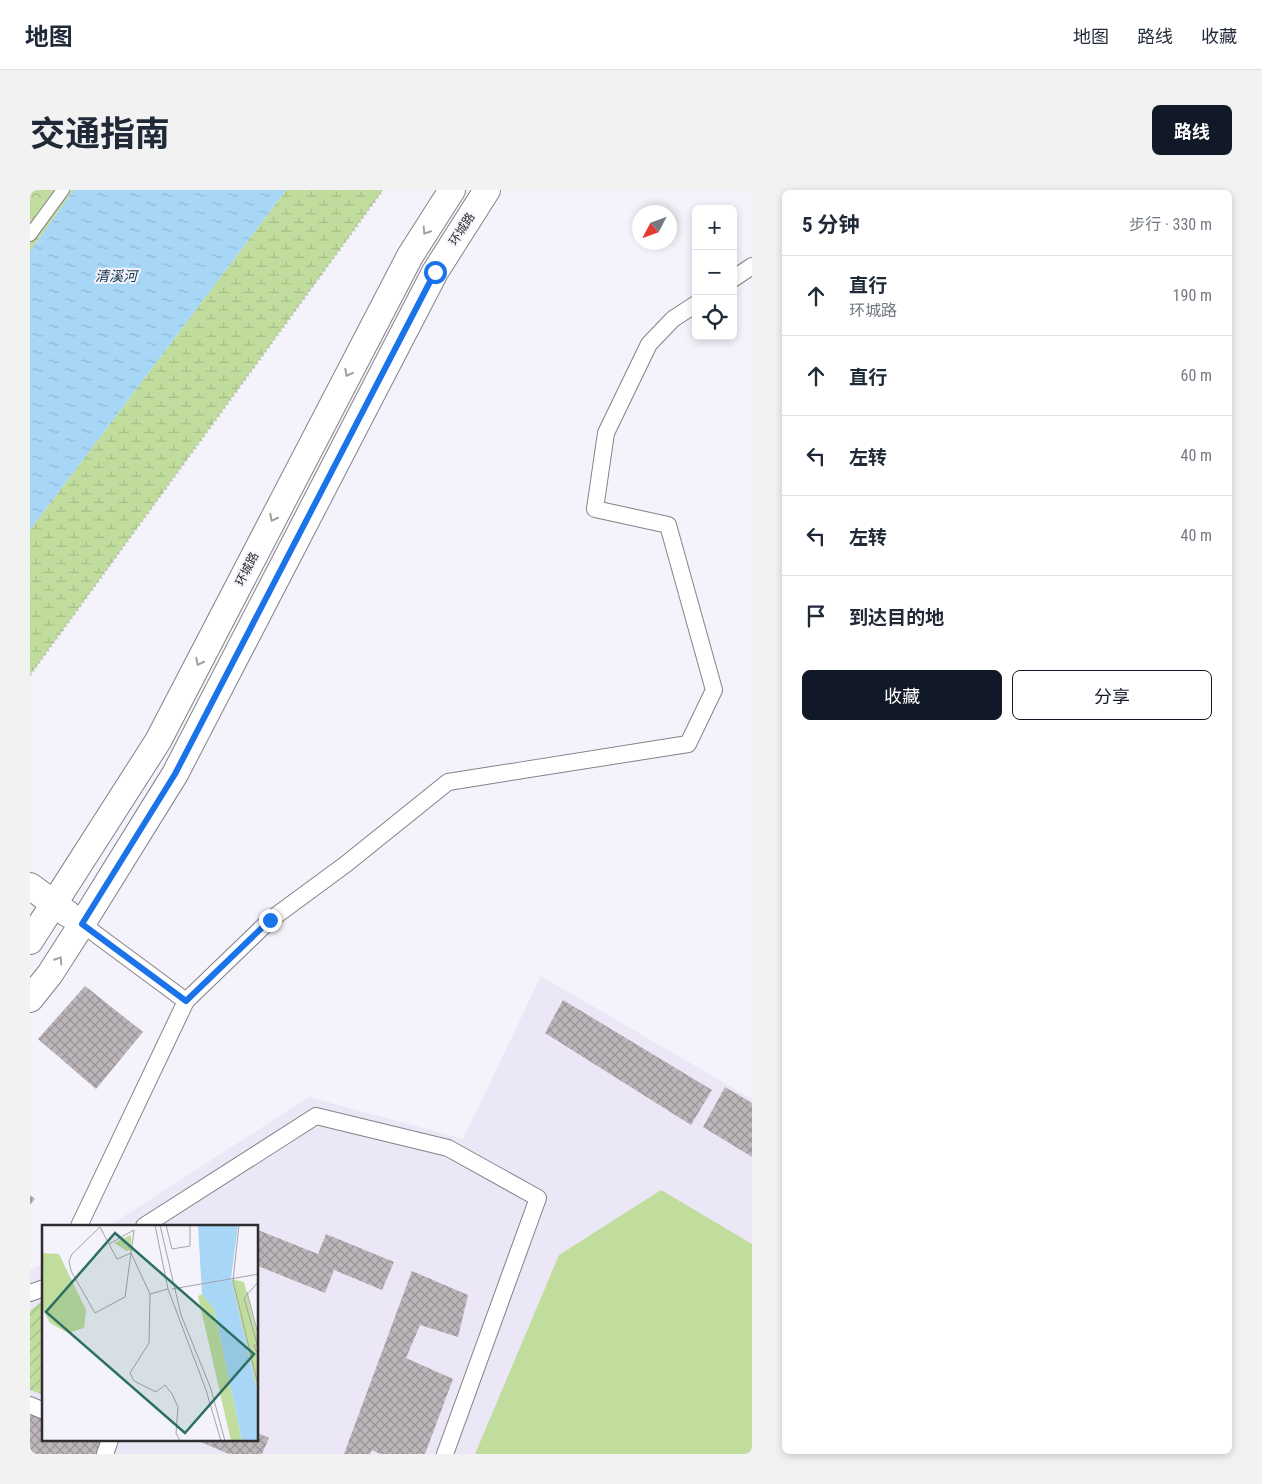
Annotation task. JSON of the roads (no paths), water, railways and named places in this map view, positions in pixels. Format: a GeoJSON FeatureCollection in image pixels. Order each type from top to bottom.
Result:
{"type":"FeatureCollection","features":[{"type":"Feature","properties":{"kind":"main road","name":"环城路"},"geometry":{"type":"LineString","coordinates":[[30,941],[158,741],[410,256],[452,190]]}},
{"type":"Feature","properties":{"kind":"main road","name":"环城路"},"geometry":{"type":"LineString","coordinates":[[30,999],[50,974],[175,774],[435,272],[487,190]]}},
{"type":"Feature","properties":{"kind":"main road"},"geometry":{"type":"LineString","coordinates":[[30,886],[82,924]]}},
{"type":"Feature","properties":{"kind":"street"},"geometry":{"type":"LineString","coordinates":[[30,235],[63,190]]}},
{"type":"Feature","properties":{"kind":"street"},"geometry":{"type":"LineString","coordinates":[[737,276],[752,266]]}},
{"type":"Feature","properties":{"kind":"street"},"geometry":{"type":"LineString","coordinates":[[79,1225],[186,1001],[270,920],[346,864],[448,782],[688,744],[714,690],[668,525],[595,509],[606,433],[649,344],[673,319],[692,307]]}},
{"type":"Feature","properties":{"kind":"street"},"geometry":{"type":"LineString","coordinates":[[82,924],[186,1001]]}},
{"type":"Feature","properties":{"kind":"street"},"geometry":{"type":"LineString","coordinates":[[146,1225],[316,1116],[448,1148],[538,1198],[445,1454]]}},
{"type":"Feature","properties":{"kind":"street"},"geometry":{"type":"LineString","coordinates":[[30,1293],[42,1289]]}},
{"type":"Feature","properties":{"kind":"street"},"geometry":{"type":"LineString","coordinates":[[30,1405],[42,1410]]}},
{"type":"Feature","properties":{"kind":"street"},"geometry":{"type":"LineString","coordinates":[[105,1454],[109,1442]]}},
{"type":"Feature","properties":{"kind":"water","name":"清溪河"},"geometry":{"type":"Polygon","coordinates":[[[74,190],[286,190],[30,530],[30,251],[74,190]]]}}]}
